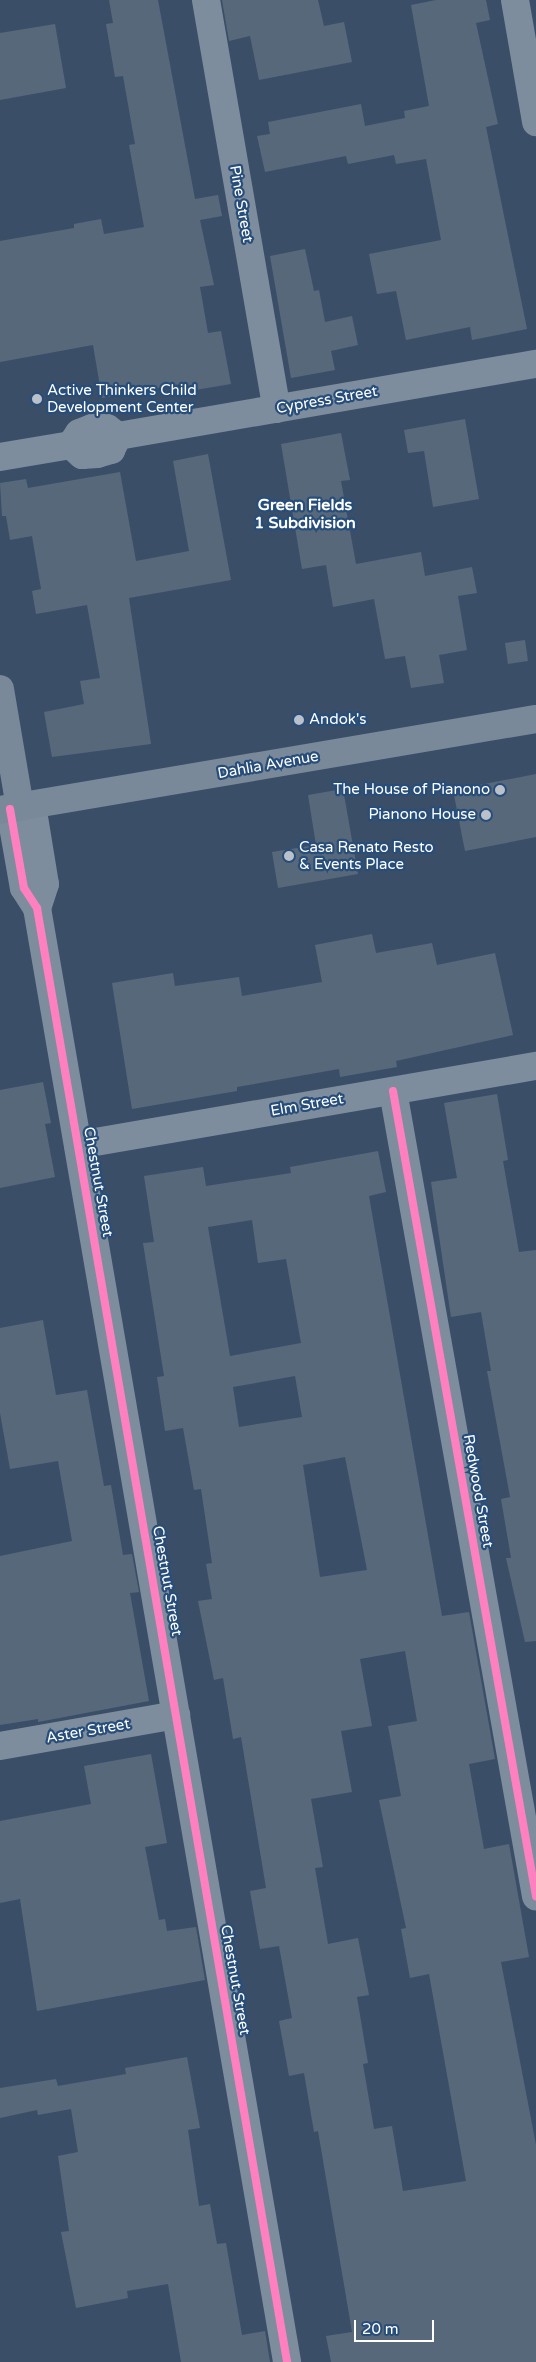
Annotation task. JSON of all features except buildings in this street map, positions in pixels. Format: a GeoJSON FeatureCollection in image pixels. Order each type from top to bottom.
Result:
{"type":"FeatureCollection","features":[{"type":"Feature","properties":{"kind":"street","name":"Pine Street"},"geometry":{"type":"LineString","coordinates":[[206,0],[277,409]]}},
{"type":"Feature","properties":{"kind":"street"},"geometry":{"type":"LineString","coordinates":[[515,0],[536,122]]}},
{"type":"Feature","properties":{"kind":"street","name":"Cypress Street"},"geometry":{"type":"LineString","coordinates":[[0,457],[70,445],[79,433],[92,428],[106,428],[118,436],[536,364]]}},
{"type":"Feature","properties":{"kind":"street","name":"Chestnut Street"},"geometry":{"type":"LineString","coordinates":[[0,689],[24,888],[37,908],[287,2362]]}},
{"type":"Feature","properties":{"kind":"street","name":"Dahlia Avenue"},"geometry":{"type":"LineString","coordinates":[[15,808],[536,719]]}},
{"type":"Feature","properties":{"kind":"street","name":"Elm Street"},"geometry":{"type":"LineString","coordinates":[[78,1145],[536,1066]]}},
{"type":"Feature","properties":{"kind":"street","name":"Redwood Street"},"geometry":{"type":"LineString","coordinates":[[393,1090],[536,1896]]}},
{"type":"Feature","properties":{"kind":"street","name":"Aster Street"},"geometry":{"type":"LineString","coordinates":[[0,1746],[176,1716]]}},
{"type":"Feature","properties":{"kind":"cycle path"},"geometry":{"type":"LineString","coordinates":[[10,809],[24,888],[37,908],[287,2362]]}},
{"type":"Feature","properties":{"kind":"cycle path"},"geometry":{"type":"LineString","coordinates":[[393,1091],[536,1896]]}},
{"type":"Feature","properties":{"kind":"place","name":"Active Thinkers Child Development Center"},"geometry":{"type":"Point","coordinates":[37,399]}},
{"type":"Feature","properties":{"kind":"place","name":"Andok's"},"geometry":{"type":"Point","coordinates":[299,720]}},
{"type":"Feature","properties":{"kind":"place","name":"The House of Pianono"},"geometry":{"type":"Point","coordinates":[500,790]}},
{"type":"Feature","properties":{"kind":"place","name":"Pianono House"},"geometry":{"type":"Point","coordinates":[486,815]}},
{"type":"Feature","properties":{"kind":"place","name":"Casa Renato Resto & Events Place"},"geometry":{"type":"Point","coordinates":[289,856]}},
{"type":"Feature","properties":{"kind":"district","name":"Green Fields 1 Subdivision"},"geometry":{"type":"Point","coordinates":[305,514]}}]}
